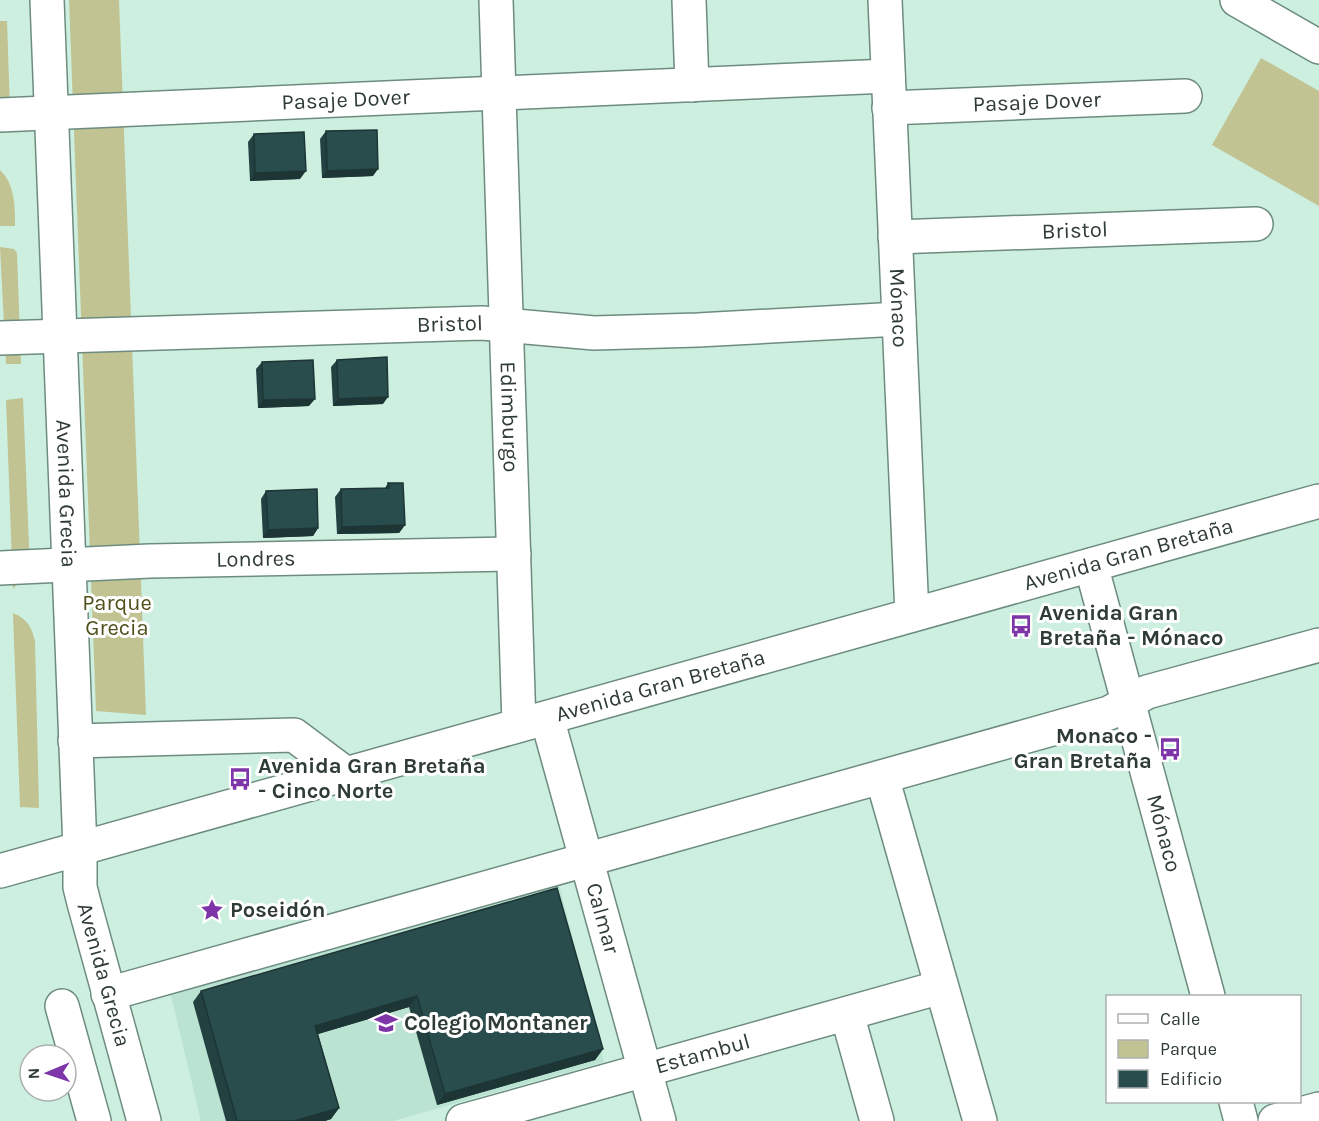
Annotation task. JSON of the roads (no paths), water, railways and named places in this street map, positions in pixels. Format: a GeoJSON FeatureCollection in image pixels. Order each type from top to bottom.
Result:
{"type":"FeatureCollection","features":[{"type":"Feature","properties":{"kind":"street","name":"Avenida Grecia"},"geometry":{"type":"LineString","coordinates":[[47,0],[80,887],[144,1121]]}},
{"type":"Feature","properties":{"kind":"street","name":"Edimburgo"},"geometry":{"type":"LineString","coordinates":[[496,0],[514,554],[533,722]]}},
{"type":"Feature","properties":{"kind":"street"},"geometry":{"type":"LineString","coordinates":[[689,0],[692,85]]}},
{"type":"Feature","properties":{"kind":"street","name":"Mónaco"},"geometry":{"type":"LineString","coordinates":[[885,0],[912,615]]}},
{"type":"Feature","properties":{"kind":"street"},"geometry":{"type":"LineString","coordinates":[[1237,0],[1319,47]]}},
{"type":"Feature","properties":{"kind":"street","name":"Pasaje Dover"},"geometry":{"type":"LineString","coordinates":[[0,115],[692,85],[889,92],[1185,96]]}},
{"type":"Feature","properties":{"kind":"street","name":"Bristol"},"geometry":{"type":"LineString","coordinates":[[895,237],[1256,224]]}},
{"type":"Feature","properties":{"kind":"street","name":"Bristol"},"geometry":{"type":"LineString","coordinates":[[0,338],[506,324],[594,333],[899,319]]}},
{"type":"Feature","properties":{"kind":"street","name":"Avenida Gran Bretaña"},"geometry":{"type":"LineString","coordinates":[[0,871],[1319,501]]}},
{"type":"Feature","properties":{"kind":"street","name":"Londres"},"geometry":{"type":"LineString","coordinates":[[0,568],[150,561],[514,554]]}},
{"type":"Feature","properties":{"kind":"street","name":"Mónaco"},"geometry":{"type":"LineString","coordinates":[[1091,565],[1208,995]]}},
{"type":"Feature","properties":{"kind":"street"},"geometry":{"type":"LineString","coordinates":[[108,994],[1109,713],[1148,692],[1319,645]]}},
{"type":"Feature","properties":{"kind":"street","name":"Calmar"},"geometry":{"type":"LineString","coordinates":[[533,722],[586,860],[658,1121]]}},
{"type":"Feature","properties":{"kind":"street"},"geometry":{"type":"LineString","coordinates":[[75,741],[294,735],[346,774]]}},
{"type":"Feature","properties":{"kind":"street"},"geometry":{"type":"LineString","coordinates":[[882,777],[980,1121]]}},
{"type":"Feature","properties":{"kind":"street","name":"Estambul"},"geometry":{"type":"LineString","coordinates":[[463,1121],[941,987]]}},
{"type":"Feature","properties":{"kind":"street"},"geometry":{"type":"LineString","coordinates":[[62,1006],[94,1121]]}},
{"type":"Feature","properties":{"kind":"street"},"geometry":{"type":"LineString","coordinates":[[847,1014],[877,1121]]}},
{"type":"Feature","properties":{"kind":"street"},"geometry":{"type":"LineString","coordinates":[[79,1067],[125,1054]]}},
{"type":"Feature","properties":{"kind":"street"},"geometry":{"type":"LineString","coordinates":[[1236,1103],[1241,1121]]}},
{"type":"Feature","properties":{"kind":"street"},"geometry":{"type":"LineString","coordinates":[[1275,1121],[1319,1108]]}},
{"type":"Feature","properties":{"kind":"place","name":"Avenida Gran Bretaña - Mónaco"},"geometry":{"type":"Point","coordinates":[1021,626]}},
{"type":"Feature","properties":{"kind":"place","name":"Monaco - Gran Bretaña"},"geometry":{"type":"Point","coordinates":[1170,749]}},
{"type":"Feature","properties":{"kind":"place","name":"Avenida Gran Bretaña - Cinco Norte"},"geometry":{"type":"Point","coordinates":[240,779]}},
{"type":"Feature","properties":{"kind":"place","name":"Poseidón"},"geometry":{"type":"Point","coordinates":[212,910]}},
{"type":"Feature","properties":{"kind":"place","name":"Colegio Montaner"},"geometry":{"type":"Point","coordinates":[386,1023]}},
{"type":"Feature","properties":{"kind":"park label","name":"Parque Grecia"},"geometry":{"type":"Point","coordinates":[117,616]}}]}
